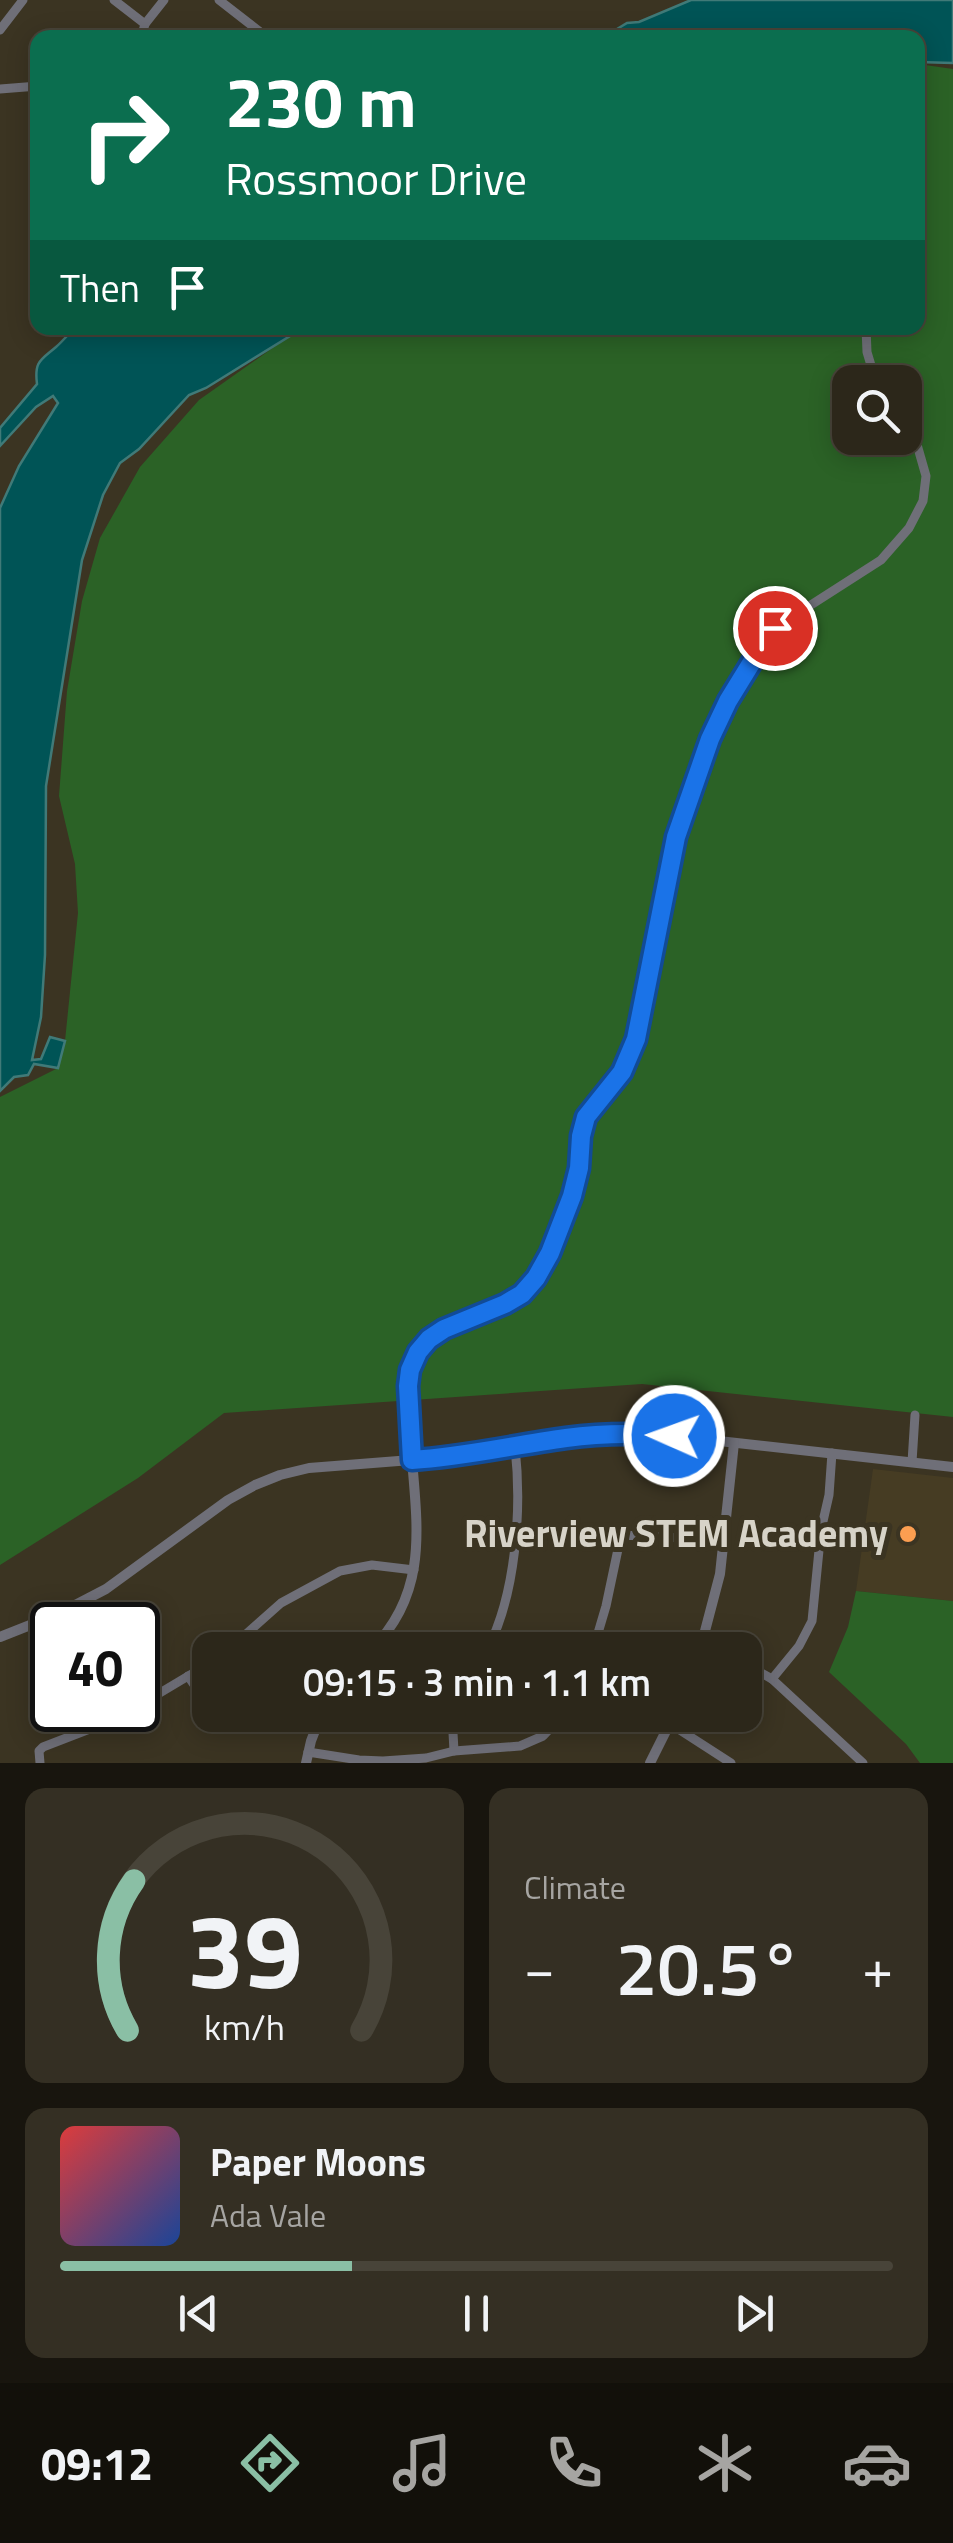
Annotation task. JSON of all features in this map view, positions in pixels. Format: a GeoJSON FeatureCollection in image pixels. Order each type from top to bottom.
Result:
{"type":"FeatureCollection","features":[{"type":"Feature","properties":{"kind":"street"},"geometry":{"type":"LineString","coordinates":[[0,30],[23,0]]}},
{"type":"Feature","properties":{"kind":"street"},"geometry":{"type":"LineString","coordinates":[[114,0],[144,24]]}},
{"type":"Feature","properties":{"kind":"street"},"geometry":{"type":"LineString","coordinates":[[142,30],[164,0]]}},
{"type":"Feature","properties":{"kind":"street"},"geometry":{"type":"LineString","coordinates":[[220,0],[258,30]]}},
{"type":"Feature","properties":{"kind":"street"},"geometry":{"type":"LineString","coordinates":[[0,89],[30,87]]}},
{"type":"Feature","properties":{"kind":"street"},"geometry":{"type":"LineString","coordinates":[[866,335],[871,365]]}},
{"type":"Feature","properties":{"kind":"street"},"geometry":{"type":"LineString","coordinates":[[387,1632],[409,1589],[418,1534],[408,1386],[418,1352],[444,1329],[522,1294],[542,1270],[575,1182],[586,1117],[622,1072],[636,1039],[676,837],[710,739],[728,701],[775,628],[882,560],[898,543],[925,493],[926,468],[921,455]]}},
{"type":"Feature","properties":{"kind":"street"},"geometry":{"type":"LineString","coordinates":[[912,1462],[915,1415]]}},
{"type":"Feature","properties":{"kind":"street"},"geometry":{"type":"LineString","coordinates":[[81,1602],[116,1582],[228,1500],[264,1481],[309,1468],[475,1454],[566,1438],[619,1434],[662,1435],[953,1467]]}},
{"type":"Feature","properties":{"kind":"street"},"geometry":{"type":"LineString","coordinates":[[708,1632],[724,1540],[734,1443]]}},
{"type":"Feature","properties":{"kind":"street"},"geometry":{"type":"LineString","coordinates":[[494,1632],[504,1604],[513,1556],[518,1473],[515,1447]]}},
{"type":"Feature","properties":{"kind":"street"},"geometry":{"type":"LineString","coordinates":[[772,1680],[799,1646],[812,1621],[832,1453]]}},
{"type":"Feature","properties":{"kind":"street"},"geometry":{"type":"LineString","coordinates":[[598,1632],[621,1536],[724,1540]]}},
{"type":"Feature","properties":{"kind":"street"},"geometry":{"type":"LineString","coordinates":[[248,1632],[281,1603],[340,1571],[372,1566],[414,1570]]}},
{"type":"Feature","properties":{"kind":"street"},"geometry":{"type":"LineString","coordinates":[[0,1637],[30,1625]]}},
{"type":"Feature","properties":{"kind":"street"},"geometry":{"type":"LineString","coordinates":[[160,1693],[192,1674]]}},
{"type":"Feature","properties":{"kind":"street"},"geometry":{"type":"LineString","coordinates":[[762,1674],[863,1763]]}},
{"type":"Feature","properties":{"kind":"street"},"geometry":{"type":"LineString","coordinates":[[188,1676],[192,1682]]}},
{"type":"Feature","properties":{"kind":"street"},"geometry":{"type":"LineString","coordinates":[[40,1763],[38,1751],[77,1732]]}},
{"type":"Feature","properties":{"kind":"street"},"geometry":{"type":"LineString","coordinates":[[315,1732],[307,1758],[383,1761],[526,1744],[547,1732]]}},
{"type":"Feature","properties":{"kind":"street"},"geometry":{"type":"LineString","coordinates":[[453,1732],[454,1751]]}},
{"type":"Feature","properties":{"kind":"street"},"geometry":{"type":"LineString","coordinates":[[650,1763],[666,1732]]}},
{"type":"Feature","properties":{"kind":"street"},"geometry":{"type":"LineString","coordinates":[[689,1732],[730,1763]]}},
{"type":"Feature","properties":{"kind":"shaded area","name":"Riverview STEM Academy"},"geometry":{"type":"Polygon","coordinates":[[[873,1469],[953,1478],[953,1601],[856,1591],[873,1469]]]}},
{"type":"Feature","properties":{"kind":"green space"},"geometry":{"type":"Polygon","coordinates":[[[925,65],[953,69],[953,1417],[642,1384],[224,1413],[138,1478],[0,1565],[0,1097],[58,1068],[65,1041],[78,913],[75,864],[59,796],[67,691],[82,601],[100,538],[140,467],[199,400],[291,335],[925,335],[925,65]]]}},
{"type":"Feature","properties":{"kind":"green space"},"geometry":{"type":"Polygon","coordinates":[[[856,1591],[953,1601],[953,1763],[920,1763],[906,1744],[829,1672],[848,1627],[856,1591]]]}},
{"type":"Feature","properties":{"kind":"water"},"geometry":{"type":"Polygon","coordinates":[[[691,0],[953,0],[953,63],[925,62],[925,30],[616,30],[691,0]]]}},
{"type":"Feature","properties":{"kind":"water"},"geometry":{"type":"Polygon","coordinates":[[[68,335],[292,335],[189,395],[139,449],[120,463],[103,495],[82,560],[46,786],[45,955],[41,1017],[32,1060],[41,1059],[50,1037],[65,1041],[58,1068],[34,1064],[28,1075],[14,1077],[0,1091],[0,508],[19,466],[58,403],[53,396],[36,407],[0,446],[0,428],[37,384],[40,362],[68,335]]]}},
{"type":"Feature","properties":{"kind":"place","name":"Riverview STEM Academy"},"geometry":{"type":"Point","coordinates":[908,1534]}},
{"type":"Feature","properties":{"kind":"route"},"geometry":{"type":"LineString","coordinates":[[674,1436],[582,1436],[412,1460],[408,1386],[414,1359],[429,1339],[515,1298],[546,1264],[572,1196],[586,1117],[622,1072],[636,1039],[676,837],[710,739],[728,701],[775,628]]}}]}
